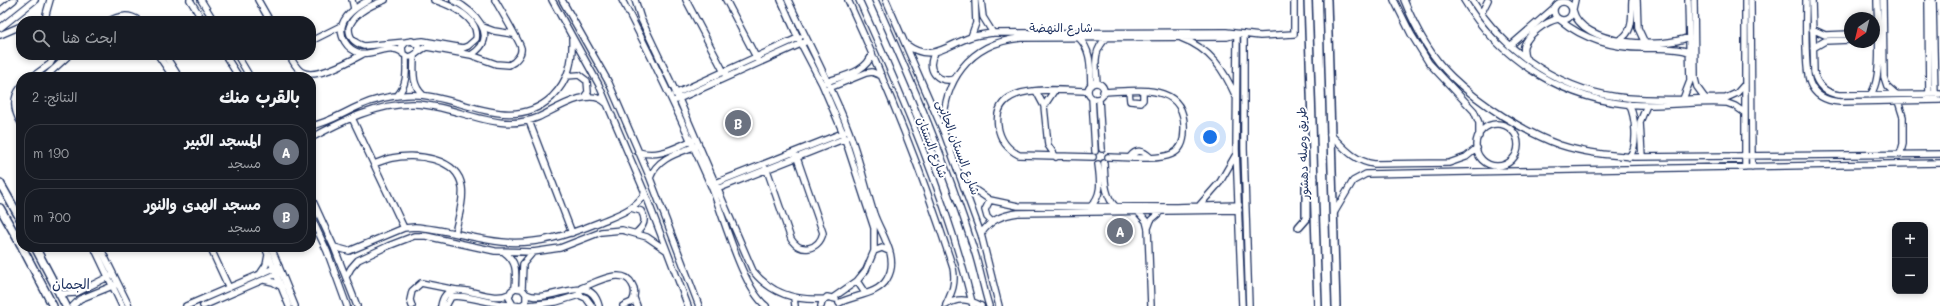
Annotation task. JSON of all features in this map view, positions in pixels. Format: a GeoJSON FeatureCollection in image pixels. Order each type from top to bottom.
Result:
{"type":"FeatureCollection","features":[{"type":"Feature","properties":{"kind":"main road","name":"طريق وصله دهشور"},"geometry":{"type":"LineString","coordinates":[[1308,0],[1318,306]]}},
{"type":"Feature","properties":{"kind":"main road"},"geometry":{"type":"LineString","coordinates":[[1327,0],[1336,306]]}},
{"type":"Feature","properties":{"kind":"main road"},"geometry":{"type":"LineString","coordinates":[[1299,227],[1306,219],[1306,186],[1308,182],[1314,178]]}},
{"type":"Feature","properties":{"kind":"main road"},"geometry":{"type":"LineString","coordinates":[[0,183],[2,193],[16,210]]}},
{"type":"Feature","properties":{"kind":"main road"},"geometry":{"type":"LineString","coordinates":[[0,208],[16,235]]}},
{"type":"Feature","properties":{"kind":"main road"},"geometry":{"type":"LineString","coordinates":[[5,216],[9,210],[16,210]]}},
{"type":"Feature","properties":{"kind":"main road"},"geometry":{"type":"LineString","coordinates":[[25,252],[53,306]]}},
{"type":"Feature","properties":{"kind":"main road"},"geometry":{"type":"LineString","coordinates":[[38,252],[66,306]]}},
{"type":"Feature","properties":{"kind":"street"},"geometry":{"type":"LineString","coordinates":[[0,10],[14,0]]}},
{"type":"Feature","properties":{"kind":"street"},"geometry":{"type":"LineString","coordinates":[[0,28],[35,0]]}},
{"type":"Feature","properties":{"kind":"street"},"geometry":{"type":"LineString","coordinates":[[46,16],[50,0]]}},
{"type":"Feature","properties":{"kind":"street"},"geometry":{"type":"LineString","coordinates":[[190,0],[200,16]]}},
{"type":"Feature","properties":{"kind":"street"},"geometry":{"type":"LineString","coordinates":[[201,0],[211,16]]}},
{"type":"Feature","properties":{"kind":"street"},"geometry":{"type":"LineString","coordinates":[[258,0],[267,16]]}},
{"type":"Feature","properties":{"kind":"street"},"geometry":{"type":"LineString","coordinates":[[352,0],[354,9]]}},
{"type":"Feature","properties":{"kind":"street"},"geometry":{"type":"LineString","coordinates":[[363,54],[357,52],[346,44],[343,39],[341,26],[344,20],[354,9],[369,0]]}},
{"type":"Feature","properties":{"kind":"street"},"geometry":{"type":"LineString","coordinates":[[385,0],[365,9],[350,22],[349,33],[354,42],[364,46],[369,46],[399,41],[423,41],[463,50],[471,55],[496,64],[510,64],[514,62],[521,54],[520,43],[513,34],[495,0]]}},
{"type":"Feature","properties":{"kind":"street"},"geometry":{"type":"LineString","coordinates":[[316,74],[370,52],[392,48],[404,54],[416,54],[427,47],[463,50],[473,43],[476,39],[476,28],[470,20],[455,9],[434,0]]}},
{"type":"Feature","properties":{"kind":"street"},"geometry":{"type":"LineString","coordinates":[[453,0],[474,15],[483,27],[484,33],[482,44],[471,55]]}},
{"type":"Feature","properties":{"kind":"street"},"geometry":{"type":"LineString","coordinates":[[552,0],[572,38],[592,71],[608,106],[645,193],[688,306]]}},
{"type":"Feature","properties":{"kind":"street"},"geometry":{"type":"LineString","coordinates":[[562,0],[603,71],[650,178],[699,306]]}},
{"type":"Feature","properties":{"kind":"street"},"geometry":{"type":"LineString","coordinates":[[622,0],[675,97]]}},
{"type":"Feature","properties":{"kind":"street"},"geometry":{"type":"LineString","coordinates":[[635,0],[640,19],[694,140],[718,186],[746,260],[764,284],[781,294],[794,298],[824,299],[827,297],[834,297],[857,281],[866,270],[874,251],[874,228],[846,134]]}},
{"type":"Feature","properties":{"kind":"street"},"geometry":{"type":"LineString","coordinates":[[686,0],[725,75]]}},
{"type":"Feature","properties":{"kind":"street"},"geometry":{"type":"LineString","coordinates":[[726,0],[757,60]]}},
{"type":"Feature","properties":{"kind":"street"},"geometry":{"type":"LineString","coordinates":[[781,0],[798,38],[804,42]]}},
{"type":"Feature","properties":{"kind":"street"},"geometry":{"type":"LineString","coordinates":[[788,0],[804,35],[804,42],[825,82],[846,134],[874,214],[889,250],[892,265],[887,279],[878,289],[839,304],[834,297]]}},
{"type":"Feature","properties":{"kind":"street"},"geometry":{"type":"LineString","coordinates":[[848,0],[882,76],[918,167],[951,261],[955,281],[952,292],[945,306]]}},
{"type":"Feature","properties":{"kind":"street","name":"شارع البستان"},"geometry":{"type":"LineString","coordinates":[[859,0],[891,71],[918,137],[961,258],[973,304]]}},
{"type":"Feature","properties":{"kind":"street","name":"شارع البستان"},"geometry":{"type":"LineString","coordinates":[[875,0],[913,85],[962,216],[989,306]]}},
{"type":"Feature","properties":{"kind":"street","name":"شارع البستان الجانبى"},"geometry":{"type":"LineString","coordinates":[[886,0],[907,45],[944,133],[981,234],[999,306]]}},
{"type":"Feature","properties":{"kind":"street"},"geometry":{"type":"LineString","coordinates":[[971,37],[976,20],[976,0]]}},
{"type":"Feature","properties":{"kind":"street"},"geometry":{"type":"LineString","coordinates":[[981,0],[981,12],[984,21],[993,33]]}},
{"type":"Feature","properties":{"kind":"street"},"geometry":{"type":"LineString","coordinates":[[1242,306],[1236,152],[1237,34],[1260,36],[1294,34],[1294,0]]}},
{"type":"Feature","properties":{"kind":"street"},"geometry":{"type":"LineString","coordinates":[[1394,0],[1411,34],[1430,63],[1441,78],[1474,111],[1479,123],[1477,148],[1484,161],[1497,169]]}},
{"type":"Feature","properties":{"kind":"street"},"geometry":{"type":"LineString","coordinates":[[1404,0],[1422,36],[1452,77],[1486,104],[1513,121],[1535,134],[1561,145],[1591,152],[1629,157],[1940,154]]}},
{"type":"Feature","properties":{"kind":"street"},"geometry":{"type":"LineString","coordinates":[[1464,0],[1479,22],[1512,55],[1536,74],[1582,95],[1629,104],[1722,103],[1735,106],[1745,113]]}},
{"type":"Feature","properties":{"kind":"street"},"geometry":{"type":"LineString","coordinates":[[1472,0],[1481,14],[1510,46],[1526,59],[1563,81],[1594,92],[1638,99],[1730,97],[1737,93],[1745,84]]}},
{"type":"Feature","properties":{"kind":"street"},"geometry":{"type":"LineString","coordinates":[[1481,14],[1488,0]]}},
{"type":"Feature","properties":{"kind":"street"},"geometry":{"type":"LineString","coordinates":[[1526,59],[1524,49],[1528,40],[1543,25],[1559,19],[1568,19],[1572,16],[1575,0]]}},
{"type":"Feature","properties":{"kind":"street"},"geometry":{"type":"LineString","coordinates":[[1618,40],[1626,35],[1630,30],[1632,0]]}},
{"type":"Feature","properties":{"kind":"street"},"geometry":{"type":"LineString","coordinates":[[1637,0],[1638,24],[1645,42]]}},
{"type":"Feature","properties":{"kind":"street"},"geometry":{"type":"LineString","coordinates":[[1683,99],[1688,90],[1690,81],[1688,0]]}},
{"type":"Feature","properties":{"kind":"street"},"geometry":{"type":"LineString","coordinates":[[1694,0],[1695,79],[1697,87],[1705,98]]}},
{"type":"Feature","properties":{"kind":"street"},"geometry":{"type":"LineString","coordinates":[[1745,0],[1745,167]]}},
{"type":"Feature","properties":{"kind":"street"},"geometry":{"type":"LineString","coordinates":[[1751,0],[1752,167]]}},
{"type":"Feature","properties":{"kind":"street"},"geometry":{"type":"LineString","coordinates":[[1806,0],[1807,74],[1810,84],[1816,92],[1826,100],[1840,102],[1898,101],[1935,97]]}},
{"type":"Feature","properties":{"kind":"street"},"geometry":{"type":"LineString","coordinates":[[1812,0],[1814,72],[1816,81],[1822,88],[1833,94],[1935,97]]}},
{"type":"Feature","properties":{"kind":"street"},"geometry":{"type":"LineString","coordinates":[[1877,0],[1877,12]]}},
{"type":"Feature","properties":{"kind":"street"},"geometry":{"type":"LineString","coordinates":[[1880,22],[1883,0]]}},
{"type":"Feature","properties":{"kind":"street"},"geometry":{"type":"LineString","coordinates":[[1928,0],[1935,97]]}},
{"type":"Feature","properties":{"kind":"street"},"geometry":{"type":"LineString","coordinates":[[1933,0],[1935,97]]}},
{"type":"Feature","properties":{"kind":"street"},"geometry":{"type":"LineString","coordinates":[[1510,46],[1558,4],[1567,2],[1573,9],[1575,18],[1584,28],[1618,40],[1674,42],[1689,37]]}},
{"type":"Feature","properties":{"kind":"street"},"geometry":{"type":"LineString","coordinates":[[1558,4],[1554,14],[1580,34],[1615,45],[1689,52]]}},
{"type":"Feature","properties":{"kind":"street"},"geometry":{"type":"LineString","coordinates":[[470,20],[474,15]]}},
{"type":"Feature","properties":{"kind":"street"},"geometry":{"type":"LineString","coordinates":[[344,20],[350,22]]}},
{"type":"Feature","properties":{"kind":"street"},"geometry":{"type":"LineString","coordinates":[[976,20],[980,22],[984,21]]}},
{"type":"Feature","properties":{"kind":"street"},"geometry":{"type":"LineString","coordinates":[[316,38],[341,26]]}},
{"type":"Feature","properties":{"kind":"street"},"geometry":{"type":"LineString","coordinates":[[483,27],[494,32],[513,34]]}},
{"type":"Feature","properties":{"kind":"street"},"geometry":{"type":"LineString","coordinates":[[0,35],[16,28]]}},
{"type":"Feature","properties":{"kind":"street"},"geometry":{"type":"LineString","coordinates":[[1812,29],[1825,35],[1844,34]]}},
{"type":"Feature","properties":{"kind":"street","name":"شارع النهضة"},"geometry":{"type":"LineString","coordinates":[[944,133],[946,101],[954,79],[968,61],[986,48],[1012,39],[1031,35],[1226,32],[1237,34]]}},
{"type":"Feature","properties":{"kind":"street","name":"شارع النهضة"},"geometry":{"type":"LineString","coordinates":[[935,53],[971,37],[993,33],[1079,38],[1107,38],[1130,34],[1227,37],[1237,34]]}},
{"type":"Feature","properties":{"kind":"street"},"geometry":{"type":"LineString","coordinates":[[1244,34],[1244,149],[1249,306]]}},
{"type":"Feature","properties":{"kind":"street"},"geometry":{"type":"LineString","coordinates":[[675,97],[757,60],[804,35]]}},
{"type":"Feature","properties":{"kind":"street"},"geometry":{"type":"LineString","coordinates":[[1177,36],[1196,45],[1213,58],[1224,72],[1236,99]]}},
{"type":"Feature","properties":{"kind":"street"},"geometry":{"type":"LineString","coordinates":[[316,124],[368,102],[397,96],[423,95],[455,101],[498,114],[522,113],[534,109],[550,98],[567,76],[570,67],[572,38]]}},
{"type":"Feature","properties":{"kind":"street"},"geometry":{"type":"LineString","coordinates":[[1079,38],[1086,46],[1089,55],[1094,84]]}},
{"type":"Feature","properties":{"kind":"street"},"geometry":{"type":"LineString","coordinates":[[1088,91],[1094,84],[1096,54],[1101,44],[1107,38]]}},
{"type":"Feature","properties":{"kind":"street"},"geometry":{"type":"LineString","coordinates":[[1813,48],[1825,41],[1844,40]]}},
{"type":"Feature","properties":{"kind":"street"},"geometry":{"type":"LineString","coordinates":[[397,96],[406,80],[402,47],[406,42]]}},
{"type":"Feature","properties":{"kind":"street"},"geometry":{"type":"LineString","coordinates":[[414,42],[418,46],[414,80],[417,88],[423,95]]}},
{"type":"Feature","properties":{"kind":"street"},"geometry":{"type":"LineString","coordinates":[[757,60],[804,42]]}},
{"type":"Feature","properties":{"kind":"street"},"geometry":{"type":"LineString","coordinates":[[907,45],[923,53],[935,53],[931,62],[933,72],[936,76],[944,80],[954,79]]}},
{"type":"Feature","properties":{"kind":"street"},"geometry":{"type":"LineString","coordinates":[[369,46],[370,52]]}},
{"type":"Feature","properties":{"kind":"street"},"geometry":{"type":"LineString","coordinates":[[1866,101],[1868,95],[1874,90],[1878,78],[1878,48]]}},
{"type":"Feature","properties":{"kind":"street"},"geometry":{"type":"LineString","coordinates":[[1880,48],[1885,82],[1890,90],[1896,95]]}},
{"type":"Feature","properties":{"kind":"street"},"geometry":{"type":"LineString","coordinates":[[825,82],[864,68],[871,59],[872,53]]}},
{"type":"Feature","properties":{"kind":"street"},"geometry":{"type":"LineString","coordinates":[[39,72],[50,64],[53,60]]}},
{"type":"Feature","properties":{"kind":"street"},"geometry":{"type":"LineString","coordinates":[[50,72],[64,60]]}},
{"type":"Feature","properties":{"kind":"street"},"geometry":{"type":"LineString","coordinates":[[161,60],[170,72]]}},
{"type":"Feature","properties":{"kind":"street"},"geometry":{"type":"LineString","coordinates":[[168,60],[176,72]]}},
{"type":"Feature","properties":{"kind":"street"},"geometry":{"type":"LineString","coordinates":[[228,60],[236,72]]}},
{"type":"Feature","properties":{"kind":"street"},"geometry":{"type":"LineString","coordinates":[[240,60],[247,72]]}},
{"type":"Feature","properties":{"kind":"street"},"geometry":{"type":"LineString","coordinates":[[293,60],[299,70],[303,72]]}},
{"type":"Feature","properties":{"kind":"street"},"geometry":{"type":"LineString","coordinates":[[828,89],[866,73],[872,72],[882,76]]}},
{"type":"Feature","properties":{"kind":"street"},"geometry":{"type":"LineString","coordinates":[[567,76],[579,75],[587,81],[589,86],[586,96]]}},
{"type":"Feature","properties":{"kind":"street"},"geometry":{"type":"LineString","coordinates":[[913,85],[922,81]]}},
{"type":"Feature","properties":{"kind":"street"},"geometry":{"type":"LineString","coordinates":[[1810,84],[1816,81]]}},
{"type":"Feature","properties":{"kind":"street"},"geometry":{"type":"LineString","coordinates":[[1094,84],[1102,86],[1104,92]]}},
{"type":"Feature","properties":{"kind":"street"},"geometry":{"type":"LineString","coordinates":[[1090,207],[1100,192],[1101,163],[1108,157],[1167,156],[1177,150],[1183,142],[1184,123],[1181,110],[1173,99],[1160,92],[1143,90],[1104,92],[1095,98]]}},
{"type":"Feature","properties":{"kind":"street"},"geometry":{"type":"LineString","coordinates":[[1129,91],[1130,101],[1142,102],[1143,90]]}},
{"type":"Feature","properties":{"kind":"street"},"geometry":{"type":"LineString","coordinates":[[1036,91],[1044,106],[1048,145],[1056,157]]}},
{"type":"Feature","properties":{"kind":"street"},"geometry":{"type":"LineString","coordinates":[[1044,106],[1054,91]]}},
{"type":"Feature","properties":{"kind":"street"},"geometry":{"type":"LineString","coordinates":[[1101,163],[1094,160],[1097,152],[1095,98],[1088,91],[1019,92],[1010,97],[999,110],[997,121],[1001,138],[1011,151],[1023,156],[1039,157],[1056,157],[1097,152],[1107,153],[1108,157]]}},
{"type":"Feature","properties":{"kind":"street"},"geometry":{"type":"LineString","coordinates":[[16,95],[14,103],[16,115]]}},
{"type":"Feature","properties":{"kind":"street"},"geometry":{"type":"LineString","coordinates":[[316,136],[352,118],[376,109],[402,104],[427,105],[453,110],[496,122],[518,123],[529,121],[586,96],[598,98],[608,106]]}},
{"type":"Feature","properties":{"kind":"street"},"geometry":{"type":"LineString","coordinates":[[453,110],[455,101]]}},
{"type":"Feature","properties":{"kind":"street"},"geometry":{"type":"LineString","coordinates":[[1898,101],[1903,117],[1903,144],[1900,155]]}},
{"type":"Feature","properties":{"kind":"street"},"geometry":{"type":"LineString","coordinates":[[1629,104],[1635,120],[1634,150],[1629,157]]}},
{"type":"Feature","properties":{"kind":"street"},"geometry":{"type":"LineString","coordinates":[[1642,157],[1640,122],[1647,105]]}},
{"type":"Feature","properties":{"kind":"street"},"geometry":{"type":"LineString","coordinates":[[352,118],[404,228]]}},
{"type":"Feature","properties":{"kind":"street"},"geometry":{"type":"LineString","coordinates":[[529,121],[572,233]]}},
{"type":"Feature","properties":{"kind":"street"},"geometry":{"type":"LineString","coordinates":[[1509,128],[1513,121]]}},
{"type":"Feature","properties":{"kind":"street"},"geometry":{"type":"LineString","coordinates":[[1479,136],[1482,131],[1492,125],[1498,124],[1509,128],[1516,135],[1518,150],[1510,162],[1497,169]]}},
{"type":"Feature","properties":{"kind":"street"},"geometry":{"type":"LineString","coordinates":[[619,132],[628,128]]}},
{"type":"Feature","properties":{"kind":"street"},"geometry":{"type":"LineString","coordinates":[[712,188],[846,134]]}},
{"type":"Feature","properties":{"kind":"street"},"geometry":{"type":"LineString","coordinates":[[1330,134],[1352,156],[1366,163],[1374,164],[1449,163],[1466,157],[1477,148]]}},
{"type":"Feature","properties":{"kind":"street"},"geometry":{"type":"LineString","coordinates":[[638,152],[660,154],[694,140]]}},
{"type":"Feature","properties":{"kind":"street"},"geometry":{"type":"LineString","coordinates":[[1039,157],[1048,145]]}},
{"type":"Feature","properties":{"kind":"street"},"geometry":{"type":"LineString","coordinates":[[650,178],[654,168],[663,160],[697,146]]}},
{"type":"Feature","properties":{"kind":"street"},"geometry":{"type":"LineString","coordinates":[[697,146],[712,188],[753,290],[766,306]]}},
{"type":"Feature","properties":{"kind":"street"},"geometry":{"type":"LineString","coordinates":[[1199,206],[1220,182],[1236,152],[1244,149]]}},
{"type":"Feature","properties":{"kind":"street"},"geometry":{"type":"LineString","coordinates":[[766,167],[791,239],[797,246],[807,249],[812,248],[819,242],[823,233],[796,155]]}},
{"type":"Feature","properties":{"kind":"street"},"geometry":{"type":"LineString","coordinates":[[374,164],[391,158],[417,157],[441,162],[452,169],[458,176],[462,190],[455,233]]}},
{"type":"Feature","properties":{"kind":"street"},"geometry":{"type":"LineString","coordinates":[[1101,163],[1106,192],[1116,207]]}},
{"type":"Feature","properties":{"kind":"street"},"geometry":{"type":"LineString","coordinates":[[1334,213],[1348,186],[1359,176],[1366,174],[1497,169],[1752,167],[1940,163]]}},
{"type":"Feature","properties":{"kind":"street"},"geometry":{"type":"LineString","coordinates":[[960,180],[990,200],[1018,206],[1138,213],[1160,212],[1199,206],[1238,208]]}},
{"type":"Feature","properties":{"kind":"street"},"geometry":{"type":"LineString","coordinates":[[334,247],[344,251],[354,250],[404,228],[428,228],[503,242],[529,242],[556,238],[572,233],[631,208],[637,204],[645,193]]}},
{"type":"Feature","properties":{"kind":"street"},"geometry":{"type":"LineString","coordinates":[[990,200],[986,206],[985,213],[992,222]]}},
{"type":"Feature","properties":{"kind":"street"},"geometry":{"type":"LineString","coordinates":[[981,234],[992,222],[1004,215],[1013,214],[1079,210],[1090,207],[1176,209],[1238,208]]}},
{"type":"Feature","properties":{"kind":"street"},"geometry":{"type":"LineString","coordinates":[[316,208],[334,247],[357,306]]}},
{"type":"Feature","properties":{"kind":"street"},"geometry":{"type":"LineString","coordinates":[[631,208],[641,211],[645,219],[644,224],[637,232]]}},
{"type":"Feature","properties":{"kind":"street"},"geometry":{"type":"LineString","coordinates":[[1148,229],[1153,218],[1160,212]]}},
{"type":"Feature","properties":{"kind":"street"},"geometry":{"type":"LineString","coordinates":[[1138,213],[1144,218],[1148,229],[1151,306]]}},
{"type":"Feature","properties":{"kind":"street"},"geometry":{"type":"LineString","coordinates":[[316,228],[327,251],[347,306]]}},
{"type":"Feature","properties":{"kind":"street"},"geometry":{"type":"LineString","coordinates":[[346,277],[350,268],[358,260],[410,237],[426,236],[504,252],[533,252],[560,248],[601,232],[613,230],[637,232],[666,250]]}},
{"type":"Feature","properties":{"kind":"street"},"geometry":{"type":"LineString","coordinates":[[464,244],[466,235]]}},
{"type":"Feature","properties":{"kind":"street"},"geometry":{"type":"LineString","coordinates":[[874,251],[882,248],[889,250]]}},
{"type":"Feature","properties":{"kind":"street"},"geometry":{"type":"LineString","coordinates":[[97,252],[129,306]]}},
{"type":"Feature","properties":{"kind":"street"},"geometry":{"type":"LineString","coordinates":[[102,252],[111,276]]}},
{"type":"Feature","properties":{"kind":"street"},"geometry":{"type":"LineString","coordinates":[[212,252],[229,288]]}},
{"type":"Feature","properties":{"kind":"street"},"geometry":{"type":"LineString","coordinates":[[273,252],[282,288],[289,306]]}},
{"type":"Feature","properties":{"kind":"street"},"geometry":{"type":"LineString","coordinates":[[441,306],[442,300],[447,293],[451,291],[497,299],[503,298],[509,294],[515,288],[515,264],[513,259],[504,252]]}},
{"type":"Feature","properties":{"kind":"street"},"geometry":{"type":"LineString","coordinates":[[533,252],[523,264],[522,289],[526,294],[538,299],[582,288],[613,276],[622,275],[631,281],[634,287],[634,298],[637,306]]}},
{"type":"Feature","properties":{"kind":"street"},"geometry":{"type":"LineString","coordinates":[[260,274],[266,265],[268,254]]}},
{"type":"Feature","properties":{"kind":"street"},"geometry":{"type":"LineString","coordinates":[[268,254],[278,270],[295,306]]}},
{"type":"Feature","properties":{"kind":"street"},"geometry":{"type":"LineString","coordinates":[[951,261],[961,258]]}},
{"type":"Feature","properties":{"kind":"street"},"geometry":{"type":"LineString","coordinates":[[204,298],[205,305],[264,280],[278,270]]}},
{"type":"Feature","properties":{"kind":"street"},"geometry":{"type":"LineString","coordinates":[[186,306],[260,274],[278,270]]}},
{"type":"Feature","properties":{"kind":"street"},"geometry":{"type":"LineString","coordinates":[[980,274],[991,271]]}},
{"type":"Feature","properties":{"kind":"street"},"geometry":{"type":"LineString","coordinates":[[60,294],[76,293],[111,276]]}},
{"type":"Feature","properties":{"kind":"street"},"geometry":{"type":"LineString","coordinates":[[264,280],[273,282],[282,288]]}},
{"type":"Feature","properties":{"kind":"street"},"geometry":{"type":"LineString","coordinates":[[857,281],[865,293]]}},
{"type":"Feature","properties":{"kind":"street"},"geometry":{"type":"LineString","coordinates":[[412,306],[410,295],[412,291],[421,283],[494,304],[520,306],[544,304],[580,295],[586,298],[592,306]]}},
{"type":"Feature","properties":{"kind":"street"},"geometry":{"type":"LineString","coordinates":[[753,290],[764,284]]}},
{"type":"Feature","properties":{"kind":"street"},"geometry":{"type":"LineString","coordinates":[[73,306],[80,299],[116,285]]}},
{"type":"Feature","properties":{"kind":"street"},"geometry":{"type":"LineString","coordinates":[[116,285],[122,306]]}},
{"type":"Feature","properties":{"kind":"street"},"geometry":{"type":"LineString","coordinates":[[341,290],[350,287]]}},
{"type":"Feature","properties":{"kind":"street"},"geometry":{"type":"LineString","coordinates":[[515,288],[522,289]]}},
{"type":"Feature","properties":{"kind":"street"},"geometry":{"type":"LineString","coordinates":[[580,295],[582,288]]}},
{"type":"Feature","properties":{"kind":"street"},"geometry":{"type":"LineString","coordinates":[[582,288],[595,297],[599,306]]}},
{"type":"Feature","properties":{"kind":"street"},"geometry":{"type":"LineString","coordinates":[[446,306],[451,297],[459,293]]}},
{"type":"Feature","properties":{"kind":"street"},"geometry":{"type":"LineString","coordinates":[[509,294],[510,302],[513,305]]}},
{"type":"Feature","properties":{"kind":"street"},"geometry":{"type":"LineString","coordinates":[[520,306],[526,302],[526,294]]}},
{"type":"Feature","properties":{"kind":"street"},"geometry":{"type":"LineString","coordinates":[[623,306],[632,302],[634,298]]}},
{"type":"Feature","properties":{"kind":"street"},"geometry":{"type":"LineString","coordinates":[[794,298],[795,306]]}},
{"type":"Feature","properties":{"kind":"street"},"geometry":{"type":"LineString","coordinates":[[821,306],[824,299]]}},
{"type":"Feature","properties":{"kind":"street"},"geometry":{"type":"LineString","coordinates":[[945,306],[958,300],[981,306]]}},
{"type":"Feature","properties":{"kind":"place","name":"مسجد الهدى والنور"},"geometry":{"type":"Point","coordinates":[738,123]}},
{"type":"Feature","properties":{"kind":"place","name":"المسجد الكبير"},"geometry":{"type":"Point","coordinates":[1120,231]}},
{"type":"Feature","properties":{"kind":"district","name":"الجمان"},"geometry":{"type":"Point","coordinates":[71,283]}}]}
